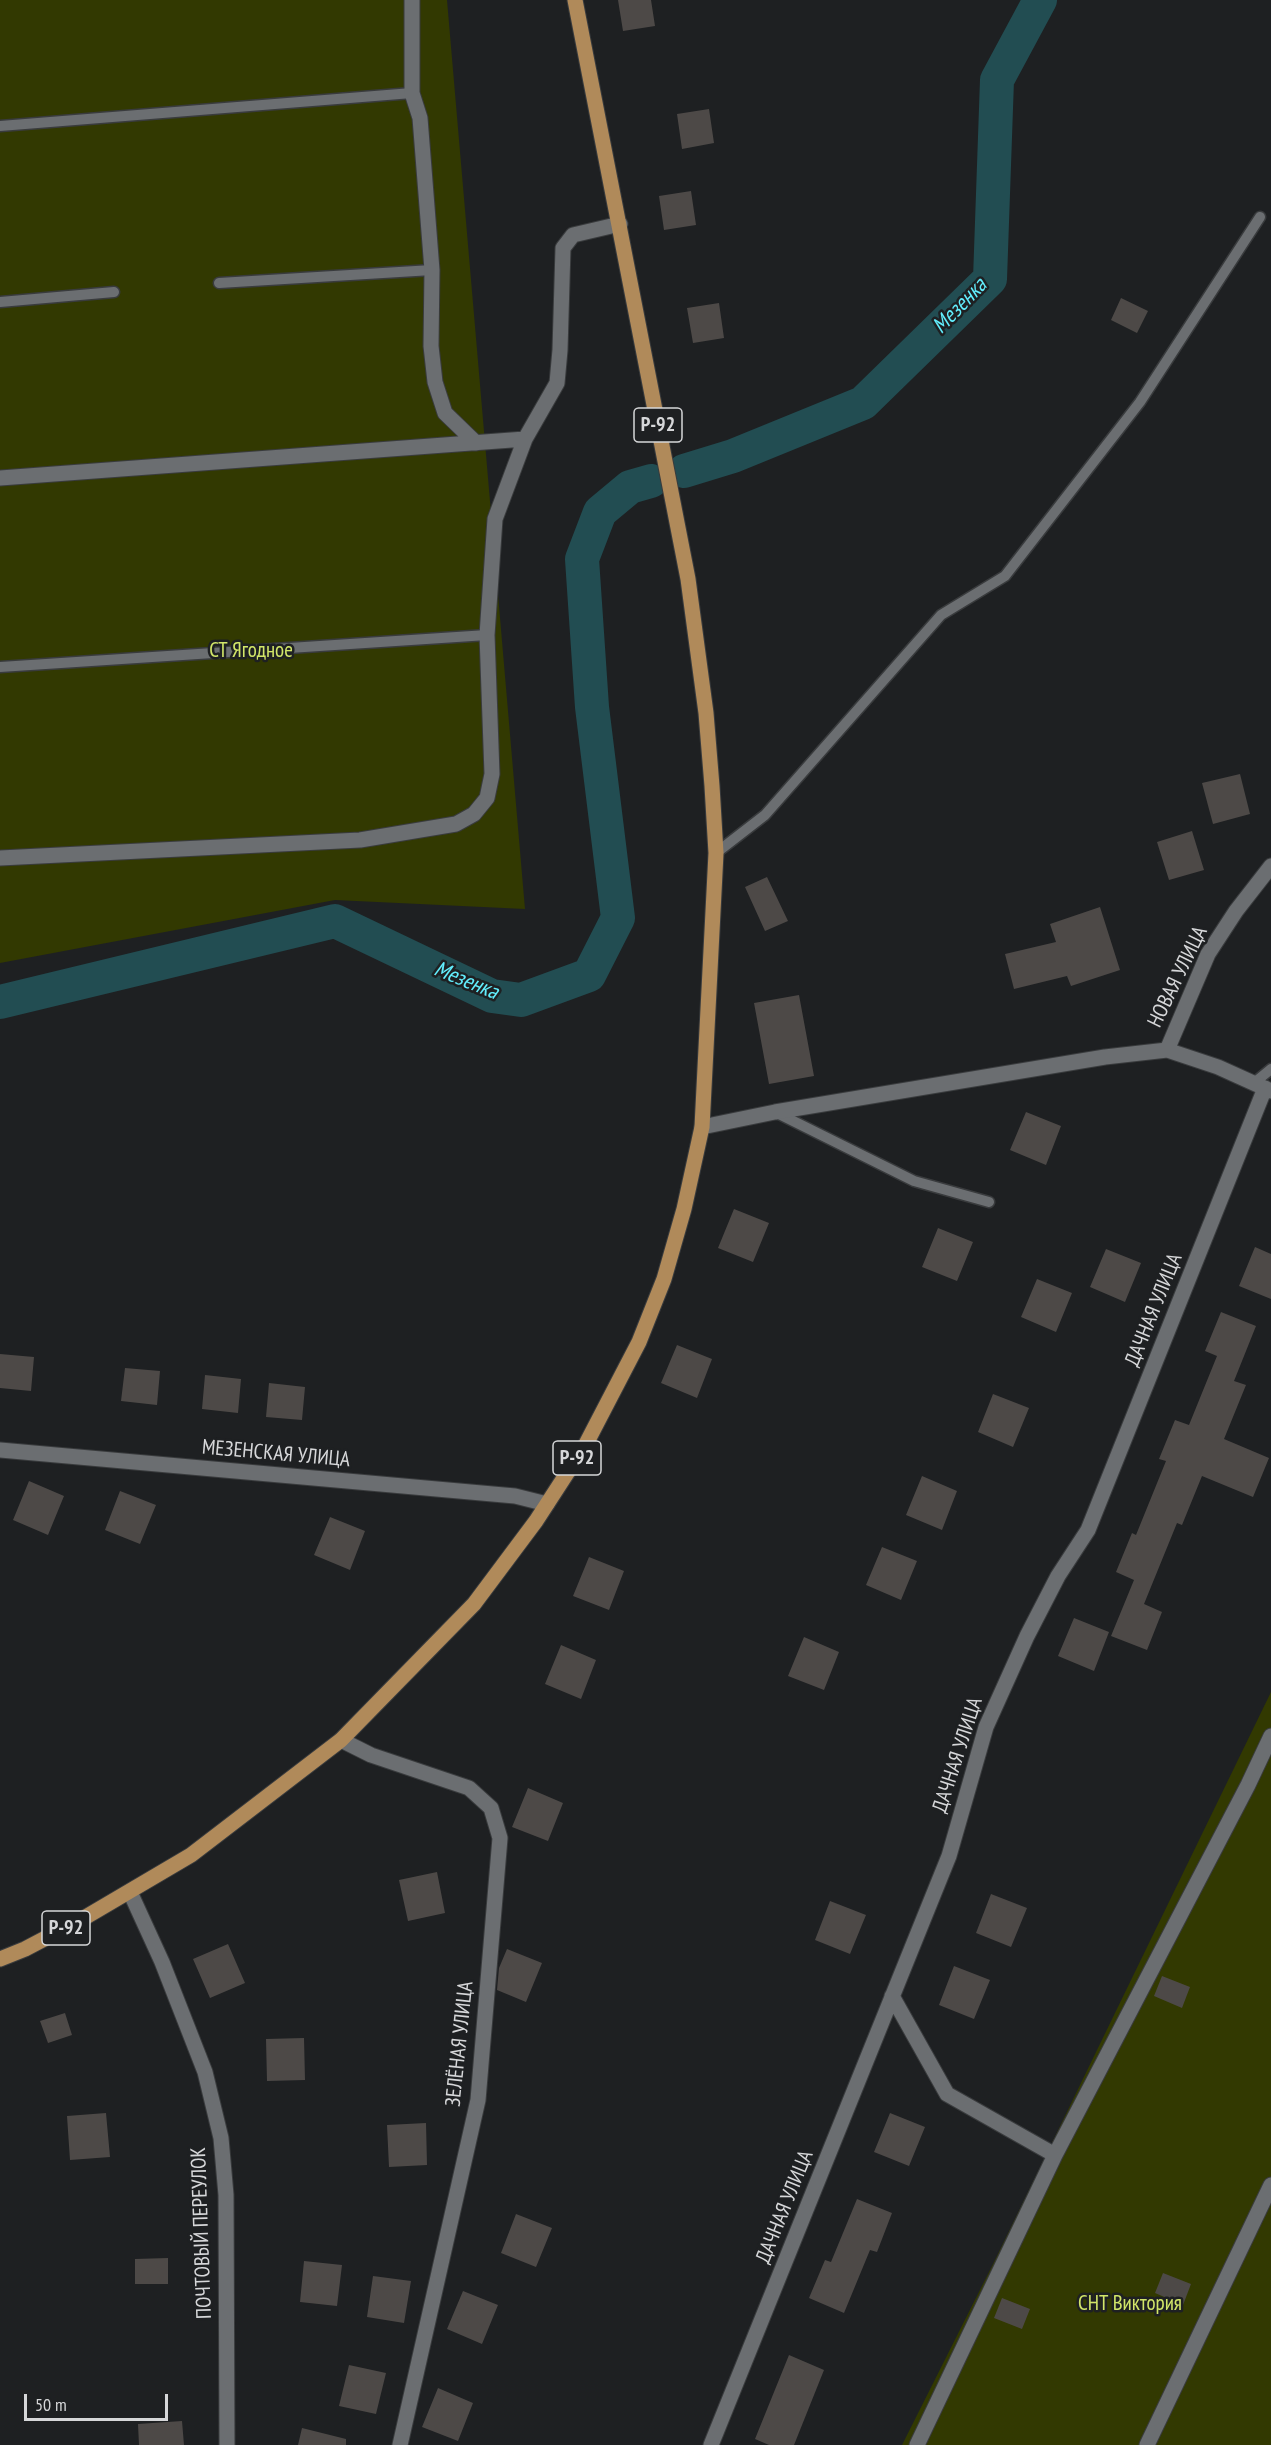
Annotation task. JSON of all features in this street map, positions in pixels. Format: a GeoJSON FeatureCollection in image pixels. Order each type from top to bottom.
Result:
{"type":"FeatureCollection","features":[{"type":"Feature","properties":{"kind":"main road","name":"Р-92"},"geometry":{"type":"LineString","coordinates":[[0,1959],[25,1949],[130,1892],[191,1855],[341,1740],[474,1604],[547,1504],[586,1444],[639,1342],[664,1279],[684,1209],[702,1126],[716,853],[706,713],[688,579],[575,0]]}},
{"type":"Feature","properties":{"kind":"street"},"geometry":{"type":"LineString","coordinates":[[412,0],[412,93],[420,118],[432,270],[431,346],[435,382],[445,413],[476,444]]}},
{"type":"Feature","properties":{"kind":"street"},"geometry":{"type":"LineString","coordinates":[[0,858],[360,840],[456,824],[474,814],[487,798],[492,774],[487,635],[495,519],[525,439],[557,383],[563,248],[573,235],[620,224]]}},
{"type":"Feature","properties":{"kind":"street"},"geometry":{"type":"LineString","coordinates":[[0,478],[525,439]]}},
{"type":"Feature","properties":{"kind":"street","name":"НОВАЯ УЛИЦА"},"geometry":{"type":"LineString","coordinates":[[1167,1050],[1208,954],[1236,911],[1271,867]]}},
{"type":"Feature","properties":{"kind":"street"},"geometry":{"type":"LineString","coordinates":[[702,1126],[1105,1057],[1167,1050],[1263,1087]]}},
{"type":"Feature","properties":{"kind":"street","name":"ДАЧНАЯ УЛИЦА"},"geometry":{"type":"LineString","coordinates":[[711,2445],[949,1856],[986,1727],[1027,1636],[1058,1576],[1088,1530],[1263,1087]]}},
{"type":"Feature","properties":{"kind":"street","name":"МЕЗЕНСКАЯ УЛИЦА"},"geometry":{"type":"LineString","coordinates":[[0,1450],[515,1496],[547,1504]]}},
{"type":"Feature","properties":{"kind":"street"},"geometry":{"type":"LineString","coordinates":[[917,2445],[1055,2155],[1248,1785],[1271,1736]]}},
{"type":"Feature","properties":{"kind":"street","name":"ЗЕЛЁНАЯ УЛИЦА"},"geometry":{"type":"LineString","coordinates":[[341,1740],[371,1755],[469,1788],[491,1808],[500,1838],[478,2100],[400,2445]]}},
{"type":"Feature","properties":{"kind":"street","name":"ПОЧТОВЫЙ ПЕРЕУЛОК"},"geometry":{"type":"LineString","coordinates":[[130,1892],[170,1982],[205,2072],[221,2138],[226,2195],[227,2445]]}},
{"type":"Feature","properties":{"kind":"street"},"geometry":{"type":"LineString","coordinates":[[892,1996],[947,2094],[1055,2155]]}},
{"type":"Feature","properties":{"kind":"street"},"geometry":{"type":"LineString","coordinates":[[1148,2445],[1271,2186]]}},
{"type":"Feature","properties":{"kind":"lane"},"geometry":{"type":"LineString","coordinates":[[0,126],[412,93]]}},
{"type":"Feature","properties":{"kind":"lane"},"geometry":{"type":"LineString","coordinates":[[716,853],[765,815],[940,615],[1005,576],[1140,402],[1260,217]]}},
{"type":"Feature","properties":{"kind":"lane"},"geometry":{"type":"LineString","coordinates":[[219,283],[432,270]]}},
{"type":"Feature","properties":{"kind":"lane"},"geometry":{"type":"LineString","coordinates":[[0,302],[114,292]]}},
{"type":"Feature","properties":{"kind":"lane"},"geometry":{"type":"LineString","coordinates":[[0,667],[487,635]]}},
{"type":"Feature","properties":{"kind":"lane"},"geometry":{"type":"LineString","coordinates":[[1263,1087],[1271,1068]]}},
{"type":"Feature","properties":{"kind":"lane"},"geometry":{"type":"LineString","coordinates":[[775,1112],[914,1180],[989,1202]]}},
{"type":"Feature","properties":{"kind":"green space","name":"СТ Ягодное"},"geometry":{"type":"Polygon","coordinates":[[[0,0],[447,0],[525,909],[335,900],[0,963],[0,0]]]}},
{"type":"Feature","properties":{"kind":"green space","name":"СНТ Виктория"},"geometry":{"type":"Polygon","coordinates":[[[1271,1692],[1271,2445],[902,2445],[993,2264],[1271,1692]]]}},
{"type":"Feature","properties":{"kind":"building"},"geometry":{"type":"Polygon","coordinates":[[[618,0],[651,0],[655,26],[623,31],[618,0]]]}},
{"type":"Feature","properties":{"kind":"building"},"geometry":{"type":"Polygon","coordinates":[[[709,109],[714,143],[682,149],[677,114],[709,109]]]}},
{"type":"Feature","properties":{"kind":"building"},"geometry":{"type":"Polygon","coordinates":[[[691,191],[696,225],[664,230],[659,196],[691,191]]]}},
{"type":"Feature","properties":{"kind":"building"},"geometry":{"type":"Polygon","coordinates":[[[1121,298],[1148,311],[1137,333],[1111,320],[1121,298]]]}},
{"type":"Feature","properties":{"kind":"building"},"geometry":{"type":"Polygon","coordinates":[[[719,303],[724,338],[693,343],[687,308],[719,303]]]}},
{"type":"Feature","properties":{"kind":"building"},"geometry":{"type":"Polygon","coordinates":[[[1240,774],[1250,814],[1213,824],[1202,783],[1240,774]]]}},
{"type":"Feature","properties":{"kind":"building"},"geometry":{"type":"Polygon","coordinates":[[[1192,831],[1204,870],[1169,880],[1157,842],[1192,831]]]}},
{"type":"Feature","properties":{"kind":"building"},"geometry":{"type":"Polygon","coordinates":[[[767,877],[788,921],[765,931],[745,887],[767,877]]]}},
{"type":"Feature","properties":{"kind":"building"},"geometry":{"type":"Polygon","coordinates":[[[1100,907],[1120,970],[1071,986],[1067,976],[1014,989],[1005,954],[1056,942],[1050,924],[1100,907]]]}},
{"type":"Feature","properties":{"kind":"building"},"geometry":{"type":"Polygon","coordinates":[[[799,995],[814,1076],[769,1084],[754,1003],[799,995]]]}},
{"type":"Feature","properties":{"kind":"building"},"geometry":{"type":"Polygon","coordinates":[[[1026,1112],[1061,1126],[1046,1165],[1010,1150],[1026,1112]]]}},
{"type":"Feature","properties":{"kind":"building"},"geometry":{"type":"Polygon","coordinates":[[[734,1209],[769,1223],[753,1262],[718,1248],[734,1209]]]}},
{"type":"Feature","properties":{"kind":"building"},"geometry":{"type":"Polygon","coordinates":[[[938,1228],[973,1242],[957,1281],[922,1267],[938,1228]]]}},
{"type":"Feature","properties":{"kind":"building"},"geometry":{"type":"Polygon","coordinates":[[[1255,1247],[1271,1254],[1271,1299],[1239,1286],[1255,1247]]]}},
{"type":"Feature","properties":{"kind":"building"},"geometry":{"type":"Polygon","coordinates":[[[1106,1249],[1141,1263],[1125,1302],[1090,1287],[1106,1249]]]}},
{"type":"Feature","properties":{"kind":"building"},"geometry":{"type":"Polygon","coordinates":[[[1037,1279],[1072,1293],[1056,1332],[1021,1317],[1037,1279]]]}},
{"type":"Feature","properties":{"kind":"building"},"geometry":{"type":"Polygon","coordinates":[[[1221,1312],[1256,1326],[1234,1381],[1246,1385],[1224,1439],[1269,1458],[1253,1497],[1202,1476],[1182,1525],[1177,1523],[1144,1604],[1162,1612],[1147,1650],[1111,1636],[1134,1580],[1116,1572],[1132,1533],[1136,1535],[1166,1461],[1159,1459],[1175,1420],[1189,1425],[1217,1356],[1205,1351],[1221,1312]]]}},
{"type":"Feature","properties":{"kind":"building"},"geometry":{"type":"Polygon","coordinates":[[[677,1345],[712,1359],[697,1398],[661,1383],[677,1345]]]}},
{"type":"Feature","properties":{"kind":"building"},"geometry":{"type":"Polygon","coordinates":[[[0,1354],[34,1357],[31,1391],[0,1388],[0,1354]]]}},
{"type":"Feature","properties":{"kind":"building"},"geometry":{"type":"Polygon","coordinates":[[[125,1368],[160,1371],[157,1405],[121,1401],[125,1368]]]}},
{"type":"Feature","properties":{"kind":"building"},"geometry":{"type":"Polygon","coordinates":[[[205,1375],[241,1379],[238,1413],[202,1409],[205,1375]]]}},
{"type":"Feature","properties":{"kind":"building"},"geometry":{"type":"Polygon","coordinates":[[[269,1383],[305,1387],[302,1420],[266,1417],[269,1383]]]}},
{"type":"Feature","properties":{"kind":"building"},"geometry":{"type":"Polygon","coordinates":[[[993,1394],[1029,1408],[1013,1447],[978,1432],[993,1394]]]}},
{"type":"Feature","properties":{"kind":"building"},"geometry":{"type":"Polygon","coordinates":[[[922,1476],[957,1491],[942,1530],[906,1515],[922,1476]]]}},
{"type":"Feature","properties":{"kind":"building"},"geometry":{"type":"Polygon","coordinates":[[[29,1481],[64,1496],[48,1535],[13,1520],[29,1481]]]}},
{"type":"Feature","properties":{"kind":"building"},"geometry":{"type":"Polygon","coordinates":[[[120,1491],[156,1505],[140,1544],[105,1530],[120,1491]]]}},
{"type":"Feature","properties":{"kind":"building"},"geometry":{"type":"Polygon","coordinates":[[[330,1517],[365,1531],[350,1570],[314,1555],[330,1517]]]}},
{"type":"Feature","properties":{"kind":"building"},"geometry":{"type":"Polygon","coordinates":[[[882,1547],[917,1561],[901,1600],[866,1585],[882,1547]]]}},
{"type":"Feature","properties":{"kind":"building"},"geometry":{"type":"Polygon","coordinates":[[[589,1557],[624,1571],[609,1610],[573,1596],[589,1557]]]}},
{"type":"Feature","properties":{"kind":"building"},"geometry":{"type":"Polygon","coordinates":[[[1074,1618],[1109,1632],[1094,1671],[1058,1656],[1074,1618]]]}},
{"type":"Feature","properties":{"kind":"building"},"geometry":{"type":"Polygon","coordinates":[[[804,1637],[839,1652],[824,1690],[788,1676],[804,1637]]]}},
{"type":"Feature","properties":{"kind":"building"},"geometry":{"type":"Polygon","coordinates":[[[561,1645],[596,1660],[581,1699],[545,1684],[561,1645]]]}},
{"type":"Feature","properties":{"kind":"building"},"geometry":{"type":"Polygon","coordinates":[[[528,1788],[563,1803],[548,1841],[512,1827],[528,1788]]]}},
{"type":"Feature","properties":{"kind":"building"},"geometry":{"type":"Polygon","coordinates":[[[437,1872],[445,1913],[408,1921],[399,1880],[437,1872]]]}},
{"type":"Feature","properties":{"kind":"building"},"geometry":{"type":"Polygon","coordinates":[[[991,1894],[1027,1908],[1011,1947],[976,1933],[991,1894]]]}},
{"type":"Feature","properties":{"kind":"building"},"geometry":{"type":"Polygon","coordinates":[[[830,1901],[866,1915],[850,1954],[815,1940],[830,1901]]]}},
{"type":"Feature","properties":{"kind":"building"},"geometry":{"type":"Polygon","coordinates":[[[228,1944],[245,1983],[210,1998],[193,1959],[228,1944]]]}},
{"type":"Feature","properties":{"kind":"building"},"geometry":{"type":"Polygon","coordinates":[[[507,1949],[542,1963],[526,2002],[497,1990],[499,1968],[507,1949]]]}},
{"type":"Feature","properties":{"kind":"building"},"geometry":{"type":"Polygon","coordinates":[[[954,1966],[990,1980],[974,2019],[939,2005],[954,1966]]]}},
{"type":"Feature","properties":{"kind":"building"},"geometry":{"type":"Polygon","coordinates":[[[1162,1976],[1190,1987],[1182,2008],[1154,1996],[1162,1976]]]}},
{"type":"Feature","properties":{"kind":"building"},"geometry":{"type":"Polygon","coordinates":[[[65,2013],[72,2035],[48,2043],[40,2021],[65,2013]]]}},
{"type":"Feature","properties":{"kind":"building"},"geometry":{"type":"Polygon","coordinates":[[[304,2038],[305,2080],[267,2081],[266,2039],[304,2038]]]}},
{"type":"Feature","properties":{"kind":"building"},"geometry":{"type":"Polygon","coordinates":[[[106,2113],[110,2157],[70,2160],[67,2116],[106,2113]]]}},
{"type":"Feature","properties":{"kind":"building"},"geometry":{"type":"Polygon","coordinates":[[[890,2113],[925,2127],[909,2166],[874,2152],[890,2113]]]}},
{"type":"Feature","properties":{"kind":"building"},"geometry":{"type":"Polygon","coordinates":[[[426,2123],[427,2165],[389,2167],[387,2125],[426,2123]]]}},
{"type":"Feature","properties":{"kind":"building"},"geometry":{"type":"Polygon","coordinates":[[[857,2199],[892,2213],[877,2252],[870,2250],[844,2313],[809,2298],[825,2260],[831,2262],[857,2199]]]}},
{"type":"Feature","properties":{"kind":"building"},"geometry":{"type":"Polygon","coordinates":[[[516,2214],[552,2228],[536,2267],[501,2253],[516,2214]]]}},
{"type":"Feature","properties":{"kind":"building"},"geometry":{"type":"Polygon","coordinates":[[[168,2258],[168,2284],[135,2284],[135,2259],[168,2258]]]}},
{"type":"Feature","properties":{"kind":"building"},"geometry":{"type":"Polygon","coordinates":[[[304,2261],[342,2265],[337,2306],[300,2302],[304,2261]]]}},
{"type":"Feature","properties":{"kind":"building"},"geometry":{"type":"Polygon","coordinates":[[[1163,2273],[1191,2284],[1183,2305],[1155,2293],[1163,2273]]]}},
{"type":"Feature","properties":{"kind":"building"},"geometry":{"type":"Polygon","coordinates":[[[373,2276],[411,2281],[404,2323],[367,2317],[373,2276]]]}},
{"type":"Feature","properties":{"kind":"building"},"geometry":{"type":"Polygon","coordinates":[[[463,2291],[498,2305],[482,2344],[447,2329],[463,2291]]]}},
{"type":"Feature","properties":{"kind":"building"},"geometry":{"type":"Polygon","coordinates":[[[1002,2298],[1030,2309],[1022,2329],[994,2318],[1002,2298]]]}},
{"type":"Feature","properties":{"kind":"building"},"geometry":{"type":"Polygon","coordinates":[[[789,2355],[824,2370],[794,2445],[769,2445],[755,2439],[789,2355]]]}},
{"type":"Feature","properties":{"kind":"building"},"geometry":{"type":"Polygon","coordinates":[[[349,2365],[386,2373],[376,2414],[339,2406],[349,2365]]]}},
{"type":"Feature","properties":{"kind":"building"},"geometry":{"type":"Polygon","coordinates":[[[438,2388],[473,2403],[458,2441],[422,2427],[438,2388]]]}},
{"type":"Feature","properties":{"kind":"building"},"geometry":{"type":"Polygon","coordinates":[[[182,2421],[184,2445],[139,2445],[138,2424],[182,2421]]]}},
{"type":"Feature","properties":{"kind":"building"},"geometry":{"type":"Polygon","coordinates":[[[302,2428],[346,2439],[346,2445],[298,2445],[302,2428]]]}},
{"type":"Feature","properties":{"kind":"waterway","name":"Мезенка"},"geometry":{"type":"LineString","coordinates":[[684,471],[733,456],[863,403],[990,279],[997,80],[1040,0]]}},
{"type":"Feature","properties":{"kind":"waterway","name":"Мезенка"},"geometry":{"type":"LineString","coordinates":[[0,1002],[335,921],[492,996],[521,1000],[589,975],[618,918],[592,707],[582,559],[600,512],[630,487],[651,481]]}}]}
